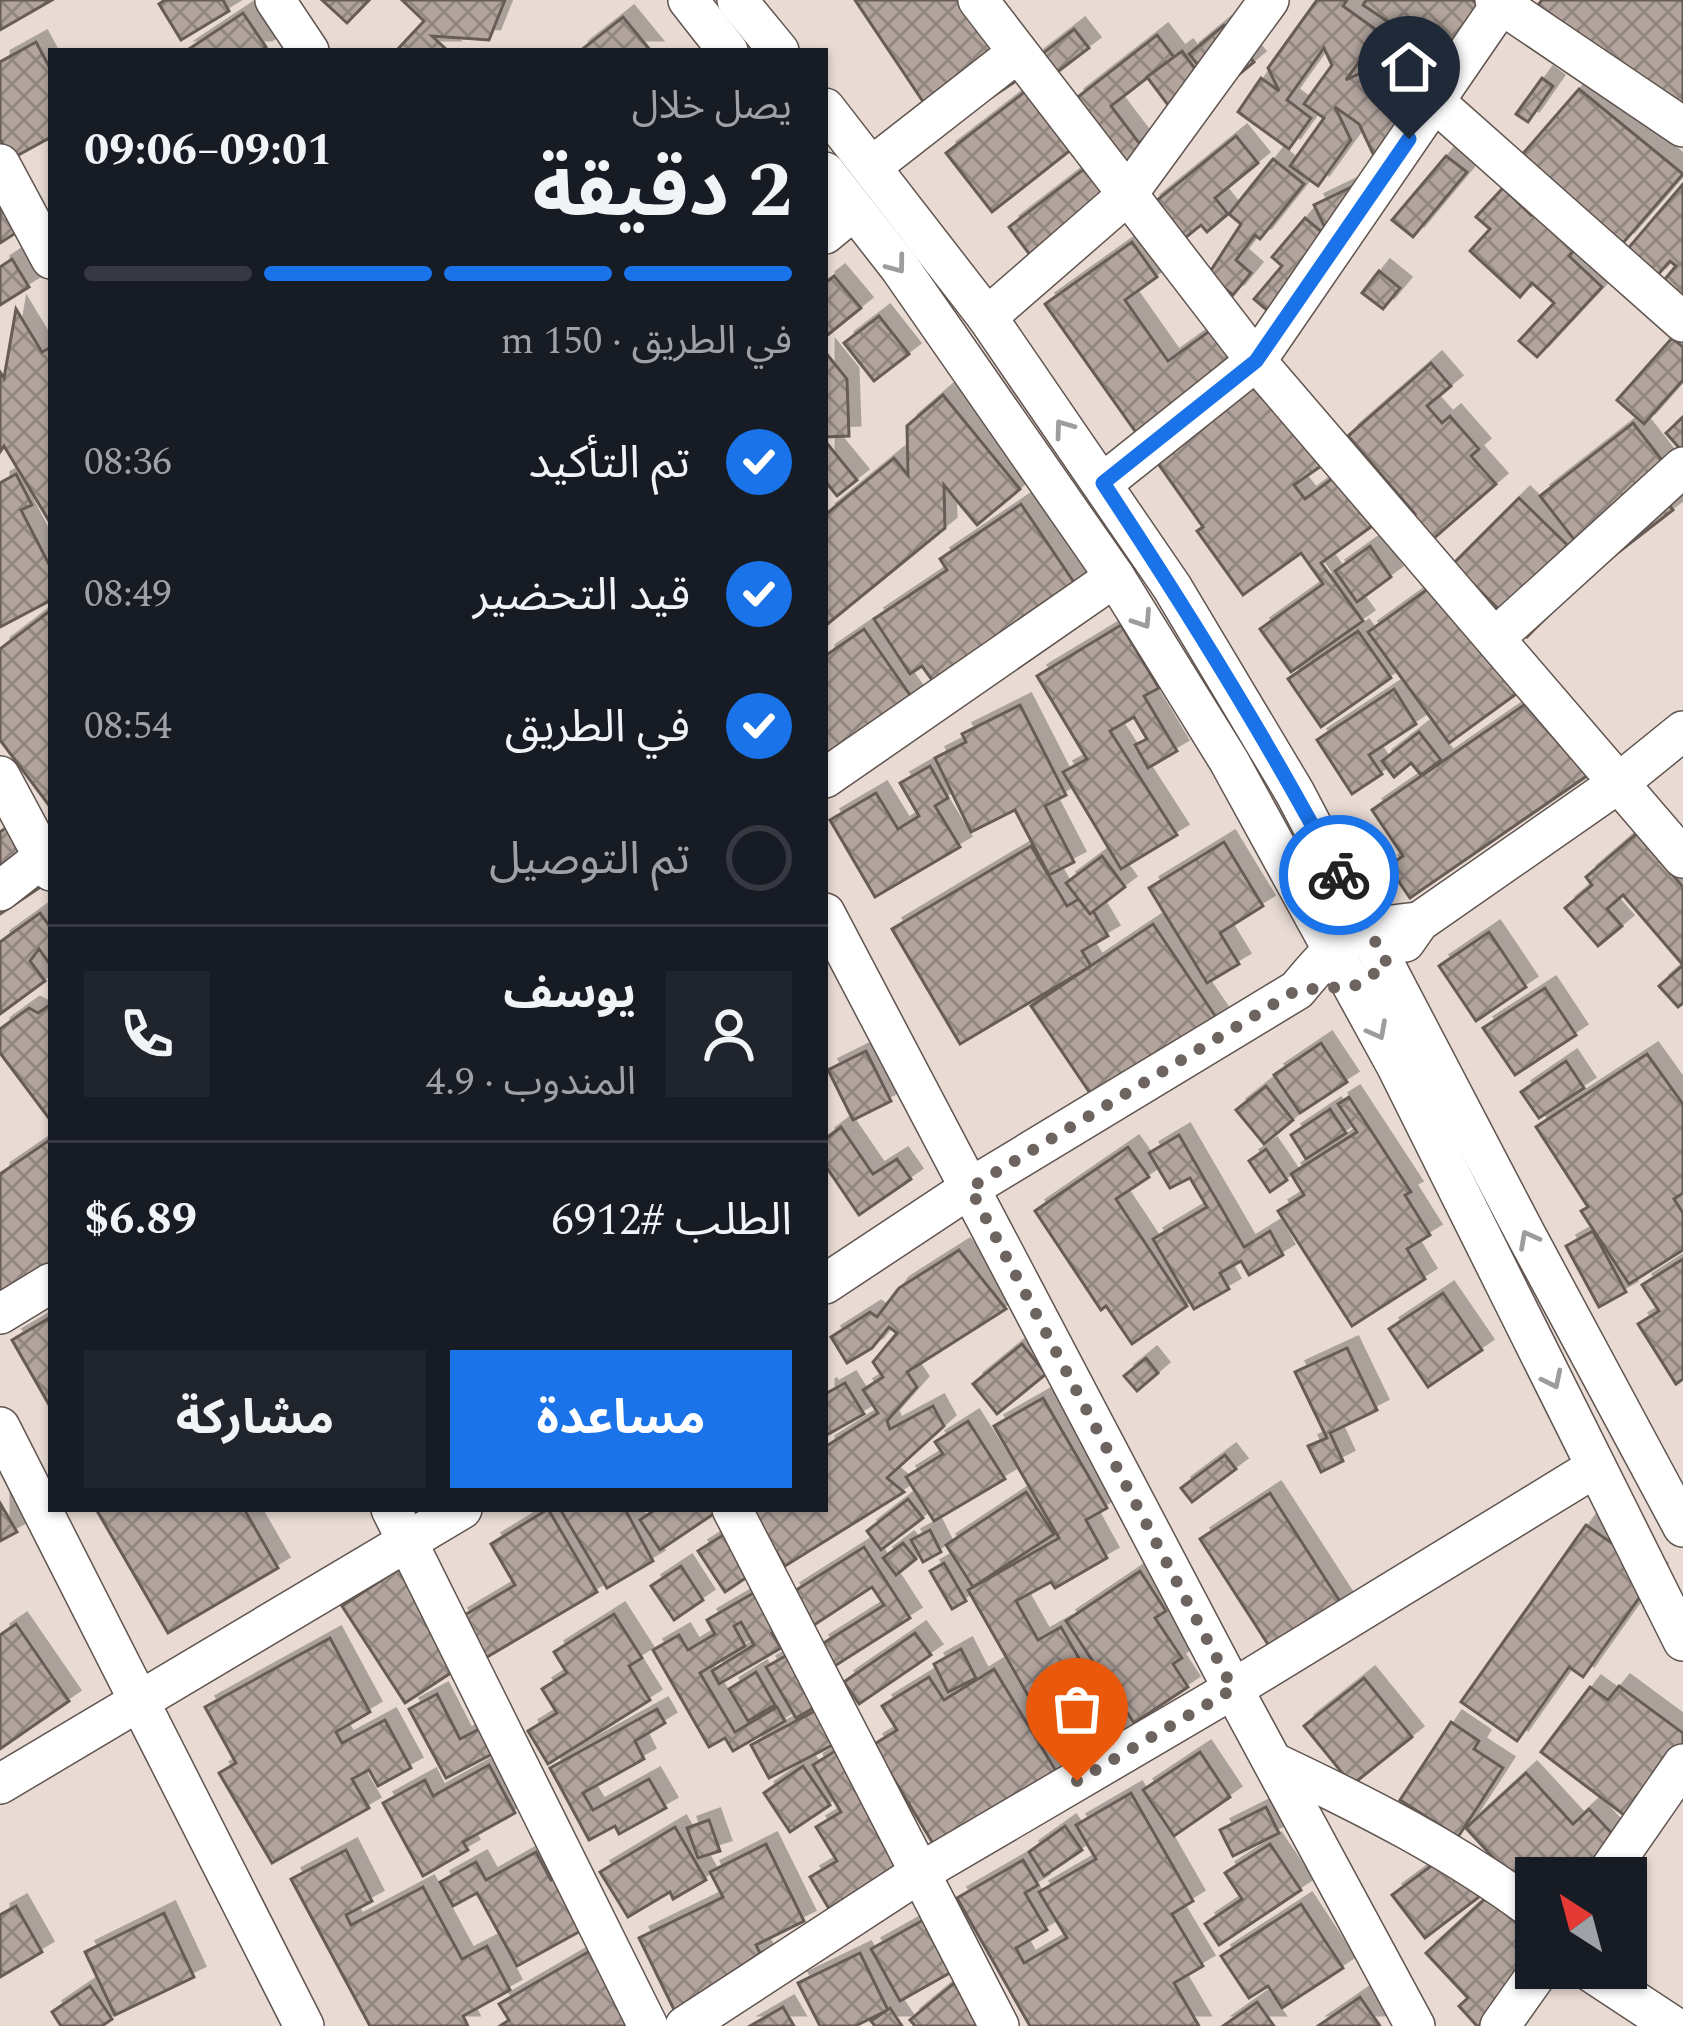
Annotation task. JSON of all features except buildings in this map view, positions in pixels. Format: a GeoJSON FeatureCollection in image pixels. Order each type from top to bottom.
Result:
{"type":"FeatureCollection","features":[{"type":"Feature","properties":{"kind":"street"},"geometry":{"type":"LineString","coordinates":[[275,0],[307,48]]}},
{"type":"Feature","properties":{"kind":"street"},"geometry":{"type":"LineString","coordinates":[[688,0],[726,48]]}},
{"type":"Feature","properties":{"kind":"street"},"geometry":{"type":"LineString","coordinates":[[737,0],[777,48]]}},
{"type":"Feature","properties":{"kind":"street"},"geometry":{"type":"LineString","coordinates":[[978,0],[1256,361],[1683,858]]}},
{"type":"Feature","properties":{"kind":"street"},"geometry":{"type":"LineString","coordinates":[[987,317],[1126,196],[1269,0]]}},
{"type":"Feature","properties":{"kind":"street"},"geometry":{"type":"LineString","coordinates":[[1103,483],[1256,361],[1500,1],[1683,128]]}},
{"type":"Feature","properties":{"kind":"street"},"geometry":{"type":"LineString","coordinates":[[871,167],[1017,53]]}},
{"type":"Feature","properties":{"kind":"street"},"geometry":{"type":"LineString","coordinates":[[1435,102],[1683,322]]}},
{"type":"Feature","properties":{"kind":"street"},"geometry":{"type":"LineString","coordinates":[[828,112],[987,317],[1103,483],[1263,737],[1683,1527]]}},
{"type":"Feature","properties":{"kind":"street"},"geometry":{"type":"LineString","coordinates":[[0,164],[48,253]]}},
{"type":"Feature","properties":{"kind":"street"},"geometry":{"type":"LineString","coordinates":[[828,182],[840,222],[900,268],[1115,577],[1229,760],[1354,986],[1683,1641]]}},
{"type":"Feature","properties":{"kind":"street"},"geometry":{"type":"LineString","coordinates":[[1496,638],[1683,467]]}},
{"type":"Feature","properties":{"kind":"street"},"geometry":{"type":"LineString","coordinates":[[828,776],[1115,577]]}},
{"type":"Feature","properties":{"kind":"street"},"geometry":{"type":"LineString","coordinates":[[1297,990],[1354,986],[1388,965],[1419,922],[1620,782],[1683,731]]}},
{"type":"Feature","properties":{"kind":"street"},"geometry":{"type":"LineString","coordinates":[[0,776],[48,860],[0,891]]}},
{"type":"Feature","properties":{"kind":"street"},"geometry":{"type":"LineString","coordinates":[[828,919],[1415,2026]]}},
{"type":"Feature","properties":{"kind":"street"},"geometry":{"type":"LineString","coordinates":[[828,1282],[970,1188],[1297,990],[1332,948],[1367,928],[1419,922]]}},
{"type":"Feature","properties":{"kind":"street"},"geometry":{"type":"LineString","coordinates":[[0,1314],[48,1285]]}},
{"type":"Feature","properties":{"kind":"street"},"geometry":{"type":"LineString","coordinates":[[0,1427],[304,2026]]}},
{"type":"Feature","properties":{"kind":"street"},"geometry":{"type":"LineString","coordinates":[[685,2026],[921,1872],[1597,1467]]}},
{"type":"Feature","properties":{"kind":"street"},"geometry":{"type":"LineString","coordinates":[[0,1784],[139,1703],[399,1525],[450,1512]]}},
{"type":"Feature","properties":{"kind":"street"},"geometry":{"type":"LineString","coordinates":[[734,1512],[1000,2026]]}},
{"type":"Feature","properties":{"kind":"street"},"geometry":{"type":"LineString","coordinates":[[399,1525],[648,2026]]}},
{"type":"Feature","properties":{"kind":"street"},"geometry":{"type":"LineString","coordinates":[[1276,1764],[1395,1820],[1476,1867],[1515,1896]]}},
{"type":"Feature","properties":{"kind":"street"},"geometry":{"type":"LineString","coordinates":[[1619,1857],[1683,1764]]}},
{"type":"Feature","properties":{"kind":"street"},"geometry":{"type":"LineString","coordinates":[[1500,2026],[1526,1989]]}},
{"type":"Feature","properties":{"kind":"street"},"geometry":{"type":"LineString","coordinates":[[1617,1989],[1673,2026]]}},
{"type":"Feature","properties":{"kind":"way so far"},"geometry":{"type":"LineString","coordinates":[[1077,1781],[1233,1689],[970,1188],[1297,990],[1354,986],[1388,965],[1339,875]]}},
{"type":"Feature","properties":{"kind":"route"},"geometry":{"type":"LineString","coordinates":[[1339,875],[1192,619],[1103,483],[1256,361],[1409,139]]}}]}
